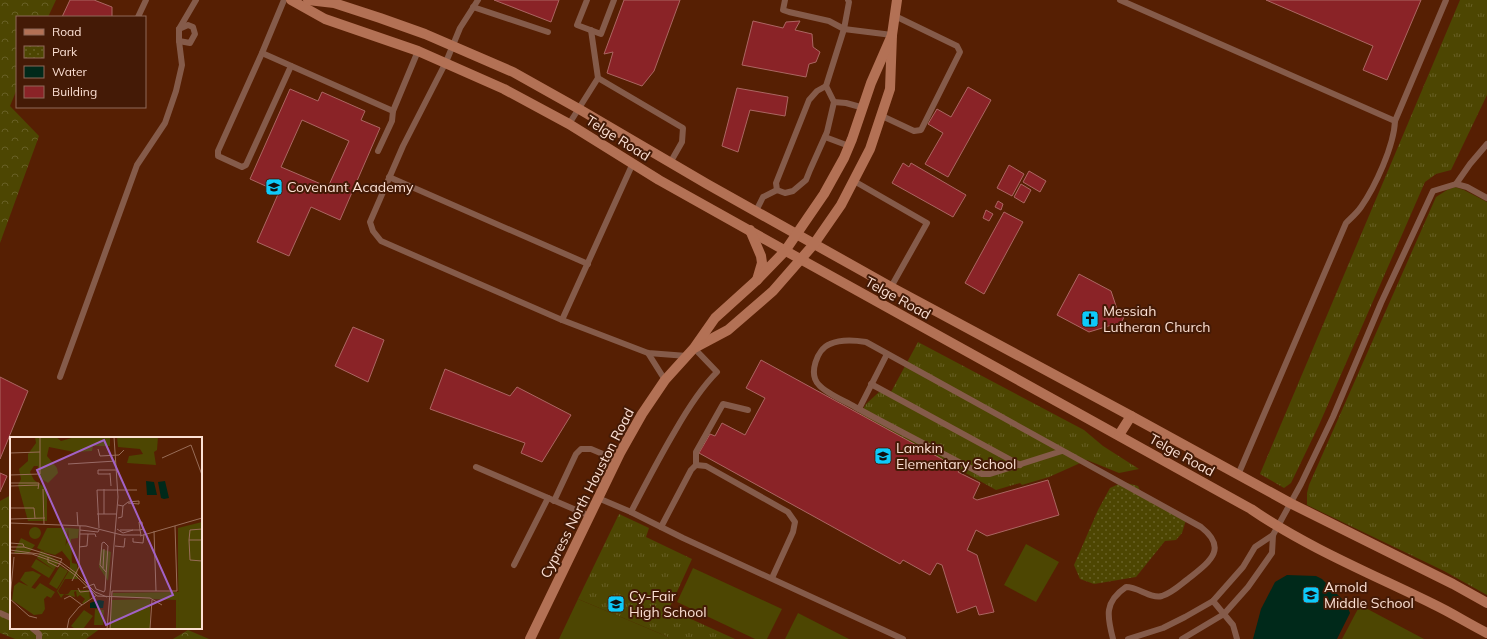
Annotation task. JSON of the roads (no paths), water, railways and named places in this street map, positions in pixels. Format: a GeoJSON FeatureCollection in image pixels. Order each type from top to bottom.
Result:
{"type":"FeatureCollection","features":[{"type":"Feature","properties":{"kind":"main road","name":"Telge Road"},"geometry":{"type":"LineString","coordinates":[[291,0],[325,19],[418,51],[446,62],[504,89],[569,124],[659,180],[1251,509],[1275,531],[1435,604],[1487,633]]}},
{"type":"Feature","properties":{"kind":"main road","name":"Telge Road"},"geometry":{"type":"LineString","coordinates":[[308,0],[334,3],[386,20],[453,46],[513,72],[670,163],[891,287],[1131,416],[1290,504],[1453,584],[1487,603]]}},
{"type":"Feature","properties":{"kind":"main road","name":"Cypress North Houston Road"},"geometry":{"type":"LineString","coordinates":[[694,348],[728,330],[768,296],[802,260],[841,205],[870,149],[890,89],[892,36],[897,0]]}},
{"type":"Feature","properties":{"kind":"main road","name":"Cypress North Houston Road"},"geometry":{"type":"LineString","coordinates":[[530,639],[598,498],[642,414],[665,380],[694,348],[715,318],[757,280],[785,250],[824,194],[849,146],[864,108],[871,83],[892,36]]}},
{"type":"Feature","properties":{"kind":"main road"},"geometry":{"type":"LineString","coordinates":[[750,230],[761,256],[762,263],[757,280]]}},
{"type":"Feature","properties":{"kind":"main road"},"geometry":{"type":"LineString","coordinates":[[1119,435],[1131,416]]}},
{"type":"Feature","properties":{"kind":"lane"},"geometry":{"type":"LineString","coordinates":[[138,16],[146,0]]}},
{"type":"Feature","properties":{"kind":"lane"},"geometry":{"type":"LineString","coordinates":[[60,377],[137,165],[165,123],[176,91],[182,65],[179,29],[196,0]]}},
{"type":"Feature","properties":{"kind":"lane"},"geometry":{"type":"LineString","coordinates":[[284,0],[218,151],[218,156],[242,167],[246,165],[291,66]]}},
{"type":"Feature","properties":{"kind":"lane"},"geometry":{"type":"LineString","coordinates":[[478,0],[460,28],[446,62],[403,146],[370,222],[373,231],[381,241],[562,320],[648,354],[687,356]]}},
{"type":"Feature","properties":{"kind":"lane"},"geometry":{"type":"LineString","coordinates":[[586,0],[577,25],[601,34],[614,0]]}},
{"type":"Feature","properties":{"kind":"lane"},"geometry":{"type":"LineString","coordinates":[[785,0],[783,10],[829,21],[844,29],[892,36]]}},
{"type":"Feature","properties":{"kind":"lane"},"geometry":{"type":"LineString","coordinates":[[777,190],[776,183],[809,100],[817,91],[826,86],[844,29],[849,2],[848,0]]}},
{"type":"Feature","properties":{"kind":"lane"},"geometry":{"type":"LineString","coordinates":[[1120,0],[1395,121]]}},
{"type":"Feature","properties":{"kind":"lane"},"geometry":{"type":"LineString","coordinates":[[1238,475],[1346,223],[1367,198],[1381,169],[1393,139],[1395,121],[1446,0]]}},
{"type":"Feature","properties":{"kind":"lane"},"geometry":{"type":"LineString","coordinates":[[473,7],[548,32]]}},
{"type":"Feature","properties":{"kind":"lane"},"geometry":{"type":"LineString","coordinates":[[882,116],[914,131],[921,130],[960,52],[957,46],[895,16]]}},
{"type":"Feature","properties":{"kind":"lane"},"geometry":{"type":"LineString","coordinates":[[179,29],[188,25],[193,27],[194,34],[190,43],[179,41]]}},
{"type":"Feature","properties":{"kind":"lane"},"geometry":{"type":"LineString","coordinates":[[569,124],[598,78],[591,30]]}},
{"type":"Feature","properties":{"kind":"lane"},"geometry":{"type":"LineString","coordinates":[[378,151],[392,121],[393,111],[418,51]]}},
{"type":"Feature","properties":{"kind":"lane"},"geometry":{"type":"LineString","coordinates":[[262,53],[393,111]]}},
{"type":"Feature","properties":{"kind":"lane"},"geometry":{"type":"LineString","coordinates":[[598,78],[684,128],[682,142],[670,163]]}},
{"type":"Feature","properties":{"kind":"lane"},"geometry":{"type":"LineString","coordinates":[[756,211],[763,197],[777,190],[785,193],[793,191],[806,180],[825,137],[834,102],[826,86]]}},
{"type":"Feature","properties":{"kind":"lane"},"geometry":{"type":"LineString","coordinates":[[834,102],[846,103],[864,108]]}},
{"type":"Feature","properties":{"kind":"lane"},"geometry":{"type":"LineString","coordinates":[[825,137],[849,146]]}},
{"type":"Feature","properties":{"kind":"lane"},"geometry":{"type":"LineString","coordinates":[[1456,184],[1487,144]]}},
{"type":"Feature","properties":{"kind":"lane"},"geometry":{"type":"LineString","coordinates":[[562,320],[633,163]]}},
{"type":"Feature","properties":{"kind":"lane"},"geometry":{"type":"LineString","coordinates":[[389,177],[588,264]]}},
{"type":"Feature","properties":{"kind":"lane"},"geometry":{"type":"LineString","coordinates":[[854,181],[927,223],[891,287]]}},
{"type":"Feature","properties":{"kind":"lane"},"geometry":{"type":"LineString","coordinates":[[1182,639],[1224,614],[1248,588],[1272,553],[1275,531],[1290,504],[1333,416],[1381,303],[1433,191],[1456,184],[1467,187],[1487,198]]}},
{"type":"Feature","properties":{"kind":"lane"},"geometry":{"type":"LineString","coordinates":[[1062,451],[990,474],[982,474],[858,409],[818,385],[813,372],[816,358],[828,344],[838,341],[855,340],[866,342],[1201,527],[1214,539],[1214,553],[1209,561],[1169,593],[1161,596],[1152,596],[1131,587],[1126,587],[1120,591],[1113,600],[1107,613],[1112,639]]}},
{"type":"Feature","properties":{"kind":"lane"},"geometry":{"type":"LineString","coordinates":[[631,512],[657,462],[684,416],[705,384],[717,372],[694,348]]}},
{"type":"Feature","properties":{"kind":"lane"},"geometry":{"type":"LineString","coordinates":[[648,354],[665,380]]}},
{"type":"Feature","properties":{"kind":"lane"},"geometry":{"type":"LineString","coordinates":[[858,409],[887,354]]}},
{"type":"Feature","properties":{"kind":"lane"},"geometry":{"type":"LineString","coordinates":[[871,384],[1020,465]]}},
{"type":"Feature","properties":{"kind":"lane"},"geometry":{"type":"LineString","coordinates":[[661,527],[691,470],[696,465],[696,452],[723,404],[748,410]]}},
{"type":"Feature","properties":{"kind":"lane"},"geometry":{"type":"LineString","coordinates":[[514,565],[576,454],[581,449],[591,449],[617,460]]}},
{"type":"Feature","properties":{"kind":"lane"},"geometry":{"type":"LineString","coordinates":[[696,465],[706,466],[788,512],[795,522],[794,532],[772,578]]}},
{"type":"Feature","properties":{"kind":"lane"},"geometry":{"type":"LineString","coordinates":[[476,466],[590,516]]}},
{"type":"Feature","properties":{"kind":"lane"},"geometry":{"type":"LineString","coordinates":[[598,498],[903,639]]}},
{"type":"Feature","properties":{"kind":"lane"},"geometry":{"type":"LineString","coordinates":[[1128,639],[1163,628],[1213,601],[1243,567],[1255,547],[1275,531]]}},
{"type":"Feature","properties":{"kind":"lane"},"geometry":{"type":"LineString","coordinates":[[1213,601],[1233,625],[1237,639]]}},
{"type":"Feature","properties":{"kind":"lane"},"geometry":{"type":"LineString","coordinates":[[0,613],[10,618]]}},
{"type":"Feature","properties":{"kind":"lane"},"geometry":{"type":"LineString","coordinates":[[33,629],[39,634],[39,639]]}},
{"type":"Feature","properties":{"kind":"water","name":"Arnold Middle School"},"geometry":{"type":"Polygon","coordinates":[[[1287,575],[1316,576],[1322,579],[1346,603],[1350,613],[1337,639],[1253,639],[1261,609],[1275,582],[1287,575]]]}},
{"type":"Feature","properties":{"kind":"place","name":"Covenant Academy"},"geometry":{"type":"Point","coordinates":[274,187]}},
{"type":"Feature","properties":{"kind":"place","name":"Messiah Lutheran Church"},"geometry":{"type":"Point","coordinates":[1090,319]}},
{"type":"Feature","properties":{"kind":"place","name":"Lamkin Elementary School"},"geometry":{"type":"Point","coordinates":[883,456]}},
{"type":"Feature","properties":{"kind":"place","name":"Arnold Middle School"},"geometry":{"type":"Point","coordinates":[1311,595]}},
{"type":"Feature","properties":{"kind":"place","name":"Cy-Fair High School"},"geometry":{"type":"Point","coordinates":[616,604]}}]}
